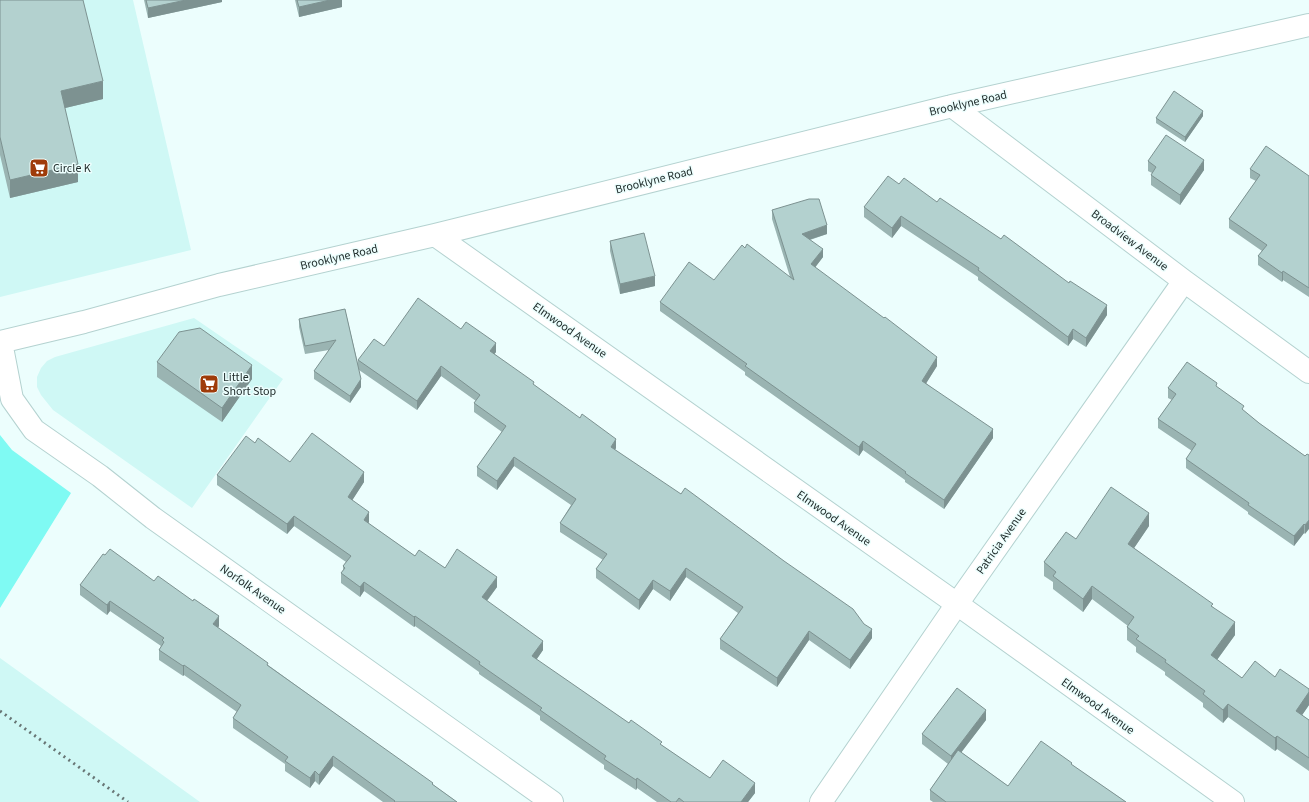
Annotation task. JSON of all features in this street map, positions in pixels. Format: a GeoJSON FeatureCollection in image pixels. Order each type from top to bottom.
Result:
{"type":"FeatureCollection","features":[{"type":"Feature","properties":{"kind":"street","name":"Brooklyne Road"},"geometry":{"type":"LineString","coordinates":[[0,342],[84,322],[219,285],[435,235],[952,106],[1309,25]]}},
{"type":"Feature","properties":{"kind":"street","name":"Broadview Avenue"},"geometry":{"type":"LineString","coordinates":[[952,106],[1184,281],[1309,372]]}},
{"type":"Feature","properties":{"kind":"street","name":"Elmwood Avenue"},"geometry":{"type":"LineString","coordinates":[[435,235],[1233,802]]}},
{"type":"Feature","properties":{"kind":"street","name":"Patricia Avenue"},"geometry":{"type":"LineString","coordinates":[[821,802],[956,604],[1184,281]]}},
{"type":"Feature","properties":{"kind":"street","name":"Norfolk Avenue"},"geometry":{"type":"LineString","coordinates":[[0,342],[12,399],[34,430],[100,476],[166,527],[552,802]]}},
{"type":"Feature","properties":{"kind":"shaded area"},"geometry":{"type":"Polygon","coordinates":[[[0,0],[133,0],[191,250],[0,297],[0,0]]]}},
{"type":"Feature","properties":{"kind":"shaded area"},"geometry":{"type":"Polygon","coordinates":[[[194,318],[283,379],[192,508],[53,410],[41,395],[37,387],[37,377],[41,368],[47,361],[55,357],[194,318]]]}},
{"type":"Feature","properties":{"kind":"shaded area"},"geometry":{"type":"Polygon","coordinates":[[[0,435],[12,450],[71,493],[0,608],[0,435]]]}},
{"type":"Feature","properties":{"kind":"shaded area"},"geometry":{"type":"Polygon","coordinates":[[[0,658],[200,802],[0,802],[0,658]]]}},
{"type":"Feature","properties":{"kind":"building"},"geometry":{"type":"Polygon","coordinates":[[[0,0],[83,0],[103,81],[61,91],[78,164],[10,180],[0,137],[0,0]]]}},
{"type":"Feature","properties":{"kind":"building"},"geometry":{"type":"Polygon","coordinates":[[[146,0],[186,0],[148,8],[146,0]]]}},
{"type":"Feature","properties":{"kind":"building"},"geometry":{"type":"Polygon","coordinates":[[[297,0],[330,0],[299,7],[297,0]]]}},
{"type":"Feature","properties":{"kind":"building"},"geometry":{"type":"Polygon","coordinates":[[[1174,91],[1203,111],[1185,137],[1156,118],[1174,91]]]}},
{"type":"Feature","properties":{"kind":"building"},"geometry":{"type":"Polygon","coordinates":[[[1166,135],[1204,160],[1180,195],[1151,175],[1156,167],[1148,161],[1166,135]]]}},
{"type":"Feature","properties":{"kind":"building"},"geometry":{"type":"Polygon","coordinates":[[[1266,146],[1309,176],[1309,288],[1283,271],[1282,273],[1258,256],[1267,245],[1229,219],[1260,175],[1250,169],[1266,146]]]}},
{"type":"Feature","properties":{"kind":"building"},"geometry":{"type":"Polygon","coordinates":[[[888,176],[899,184],[904,178],[937,202],[940,198],[1001,239],[1004,235],[1069,283],[1070,281],[1107,305],[1086,338],[1073,329],[1068,337],[978,270],[979,268],[901,216],[892,228],[864,207],[888,176]]]}},
{"type":"Feature","properties":{"kind":"building"},"geometry":{"type":"Polygon","coordinates":[[[809,199],[819,199],[827,225],[802,234],[823,249],[811,264],[884,318],[885,317],[937,357],[922,381],[993,429],[944,500],[863,441],[859,447],[745,366],[747,364],[660,302],[689,262],[714,280],[742,245],[745,248],[747,244],[794,280],[772,210],[809,199]]]}},
{"type":"Feature","properties":{"kind":"building"},"geometry":{"type":"Polygon","coordinates":[[[644,233],[655,276],[620,284],[610,241],[644,233]]]}},
{"type":"Feature","properties":{"kind":"building"},"geometry":{"type":"Polygon","coordinates":[[[418,298],[461,329],[466,322],[496,343],[490,351],[534,382],[533,384],[580,418],[582,414],[616,439],[611,447],[681,494],[685,488],[784,561],[853,609],[864,624],[872,629],[850,660],[809,631],[777,678],[720,639],[743,607],[686,568],[670,591],[653,580],[639,600],[596,569],[607,554],[560,523],[576,499],[514,457],[497,481],[477,467],[506,426],[474,403],[480,395],[441,366],[417,401],[358,360],[374,339],[384,346],[418,298]]]}},
{"type":"Feature","properties":{"kind":"building"},"geometry":{"type":"Polygon","coordinates":[[[345,309],[361,379],[350,396],[314,371],[336,340],[305,346],[299,319],[345,309]]]}},
{"type":"Feature","properties":{"kind":"building","name":"Little Short Stop"},"geometry":{"type":"Polygon","coordinates":[[[200,328],[252,365],[222,408],[157,362],[179,332],[200,328]]]}},
{"type":"Feature","properties":{"kind":"building"},"geometry":{"type":"Polygon","coordinates":[[[1187,362],[1217,383],[1216,386],[1244,406],[1242,409],[1259,423],[1305,456],[1307,454],[1309,455],[1309,520],[1294,536],[1248,505],[1249,503],[1186,459],[1196,444],[1158,419],[1176,394],[1168,388],[1187,362]]]}},
{"type":"Feature","properties":{"kind":"building"},"geometry":{"type":"Polygon","coordinates":[[[312,433],[364,472],[348,497],[369,512],[364,520],[415,556],[419,550],[445,568],[457,549],[497,577],[482,597],[543,641],[532,656],[629,723],[631,720],[662,742],[660,744],[710,778],[723,760],[755,783],[741,802],[684,802],[679,798],[676,802],[671,802],[637,778],[636,780],[604,759],[606,756],[540,710],[542,708],[479,664],[480,662],[415,616],[414,617],[364,582],[360,587],[341,573],[345,568],[343,566],[351,556],[294,516],[287,524],[217,475],[246,436],[255,443],[258,438],[290,462],[312,433]]]}},
{"type":"Feature","properties":{"kind":"building"},"geometry":{"type":"Polygon","coordinates":[[[1111,487],[1149,513],[1128,544],[1213,604],[1211,606],[1235,622],[1211,655],[1242,678],[1255,661],[1275,677],[1280,669],[1309,689],[1309,692],[1296,711],[1309,720],[1309,758],[1277,736],[1275,738],[1228,704],[1223,710],[1203,694],[1205,691],[1165,662],[1166,660],[1136,639],[1139,636],[1127,627],[1134,617],[1092,586],[1083,599],[1053,576],[1056,572],[1044,562],[1066,532],[1076,539],[1111,487]]]}},
{"type":"Feature","properties":{"kind":"building"},"geometry":{"type":"Polygon","coordinates":[[[110,549],[154,581],[158,576],[193,601],[194,599],[219,616],[213,624],[268,663],[267,665],[433,783],[432,784],[457,802],[394,802],[395,801],[333,756],[319,775],[315,771],[310,778],[285,761],[288,757],[233,718],[241,705],[184,665],[183,666],[159,650],[164,642],[162,640],[164,638],[110,601],[107,605],[80,585],[103,554],[105,555],[110,549]]]}},
{"type":"Feature","properties":{"kind":"building"},"geometry":{"type":"Polygon","coordinates":[[[957,688],[986,710],[951,756],[922,734],[957,688]]]}},
{"type":"Feature","properties":{"kind":"building"},"geometry":{"type":"Polygon","coordinates":[[[1041,741],[1126,802],[946,802],[930,790],[958,750],[1008,786],[1041,741]]]}},
{"type":"Feature","properties":{"kind":"railway"},"geometry":{"type":"LineString","coordinates":[[0,711],[128,802]]}},
{"type":"Feature","properties":{"kind":"place","name":"Circle K"},"geometry":{"type":"Point","coordinates":[39,168]}},
{"type":"Feature","properties":{"kind":"place","name":"Little Short Stop"},"geometry":{"type":"Point","coordinates":[209,384]}}]}
